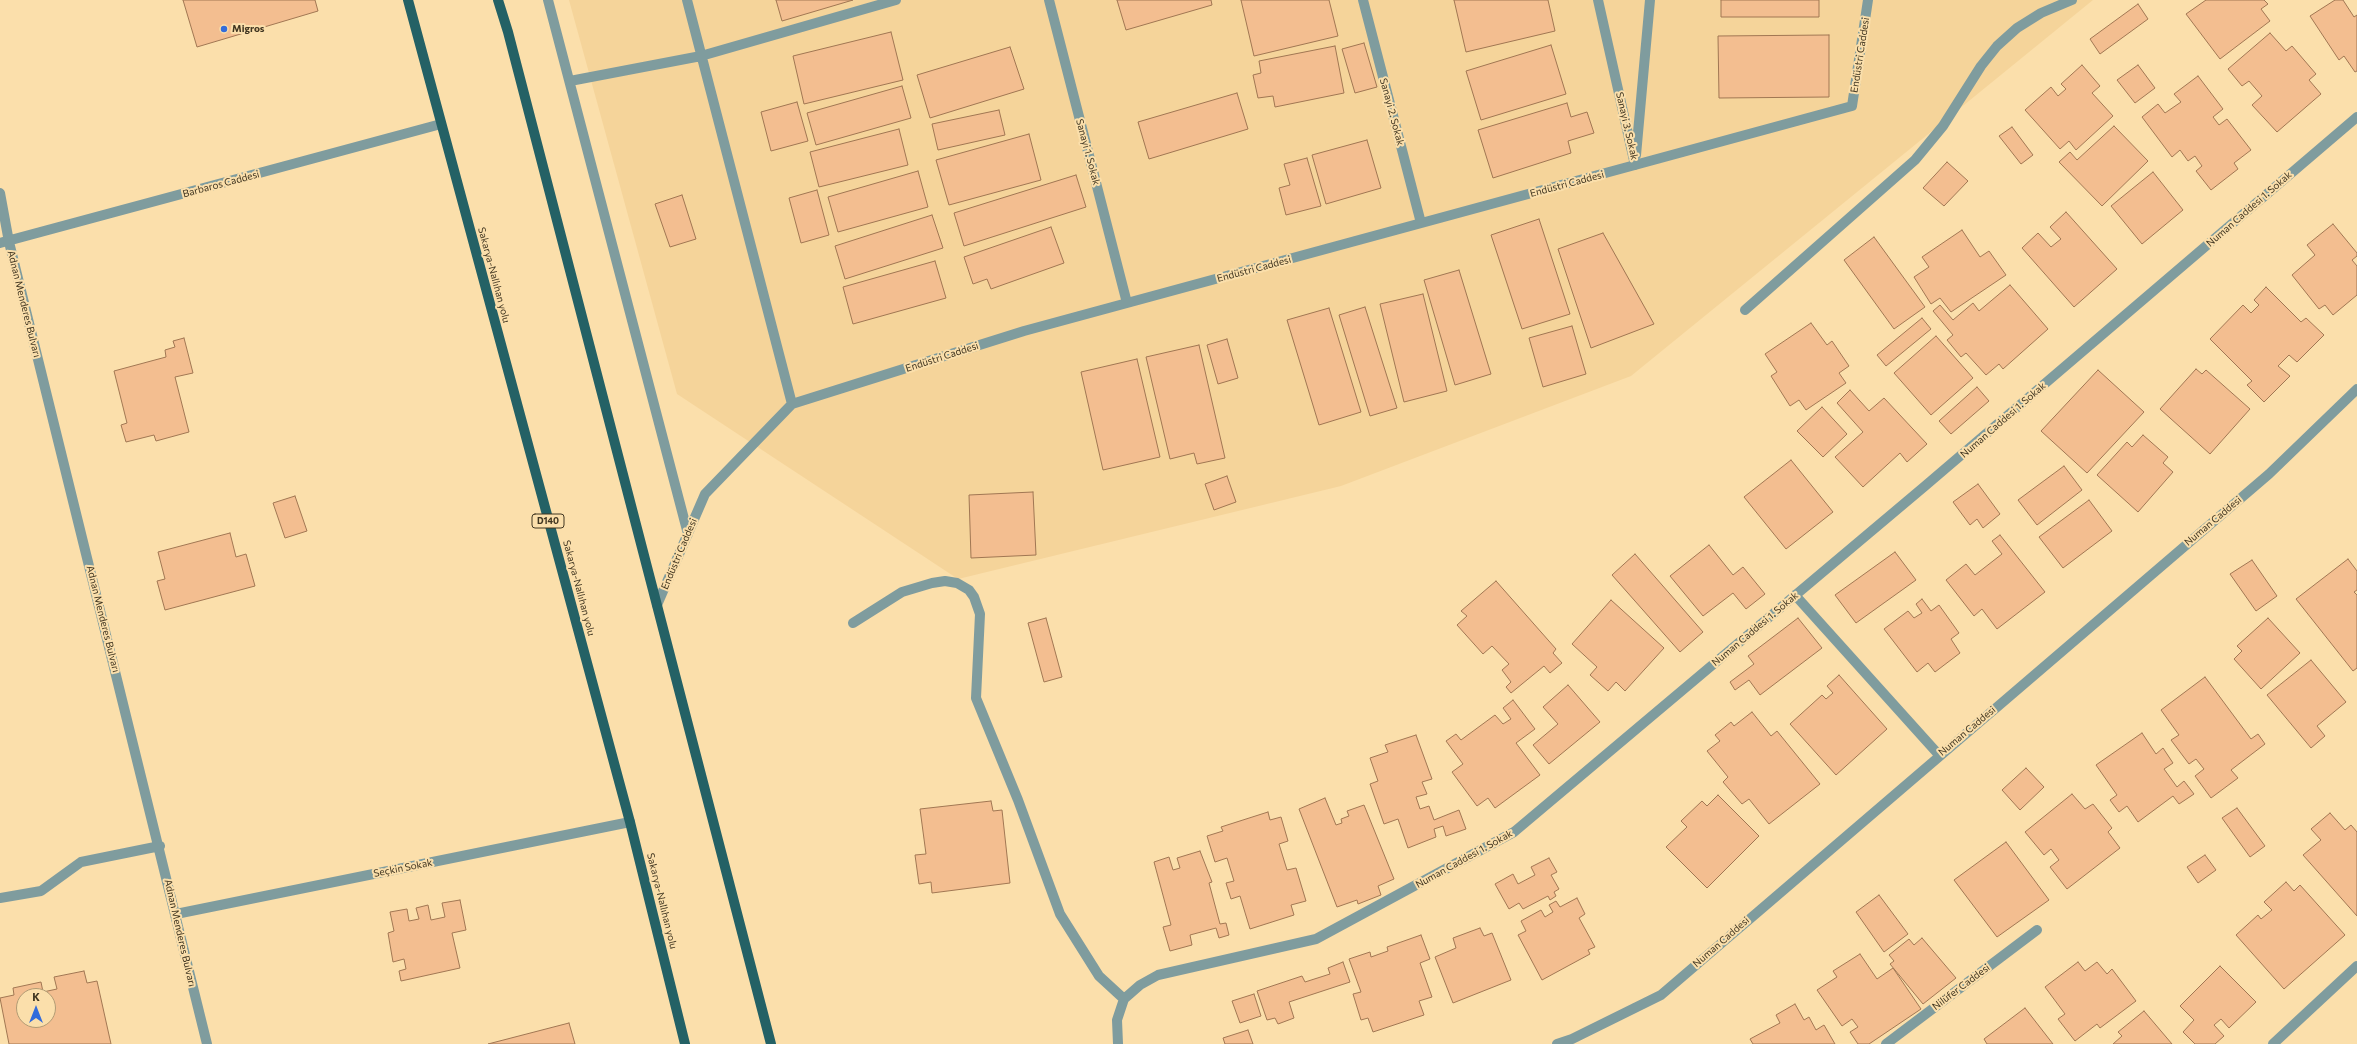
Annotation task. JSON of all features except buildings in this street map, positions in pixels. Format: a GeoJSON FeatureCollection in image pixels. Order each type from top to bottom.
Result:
{"type":"FeatureCollection","features":[{"type":"Feature","properties":{"kind":"main road","name":"Sakarya-Nallıhan yolu"},"geometry":{"type":"LineString","coordinates":[[408,0],[630,822],[685,1044]]}},
{"type":"Feature","properties":{"kind":"main road"},"geometry":{"type":"LineString","coordinates":[[498,0],[508,32],[771,1044]]}},
{"type":"Feature","properties":{"kind":"street"},"geometry":{"type":"LineString","coordinates":[[548,0],[688,534]]}},
{"type":"Feature","properties":{"kind":"street"},"geometry":{"type":"LineString","coordinates":[[687,0],[792,404]]}},
{"type":"Feature","properties":{"kind":"street"},"geometry":{"type":"LineString","coordinates":[[570,81],[701,56],[896,0]]}},
{"type":"Feature","properties":{"kind":"street","name":"Sanayi 1. Sokak"},"geometry":{"type":"LineString","coordinates":[[1049,0],[1127,303]]}},
{"type":"Feature","properties":{"kind":"street","name":"Sanayi 2. Sokak"},"geometry":{"type":"LineString","coordinates":[[1363,0],[1421,223]]}},
{"type":"Feature","properties":{"kind":"street","name":"Sanayi 3. Sokak"},"geometry":{"type":"LineString","coordinates":[[1598,0],[1635,165]]}},
{"type":"Feature","properties":{"kind":"street","name":"Sanayi 3. Sokak"},"geometry":{"type":"LineString","coordinates":[[1635,165],[1650,0]]}},
{"type":"Feature","properties":{"kind":"street","name":"Endüstri Caddesi"},"geometry":{"type":"LineString","coordinates":[[657,605],[705,494],[792,404],[1024,331],[1852,106],[1868,0]]}},
{"type":"Feature","properties":{"kind":"street"},"geometry":{"type":"LineString","coordinates":[[1745,310],[1915,160],[1943,126],[1981,66],[1998,46],[2017,28],[2041,13],[2072,0]]}},
{"type":"Feature","properties":{"kind":"street","name":"Numan Caddesi 1. Sokak"},"geometry":{"type":"LineString","coordinates":[[1124,999],[1140,985],[1158,975],[1316,939],[1514,832],[2357,117]]}},
{"type":"Feature","properties":{"kind":"street","name":"Barbaros Caddesi"},"geometry":{"type":"LineString","coordinates":[[4,242],[441,124]]}},
{"type":"Feature","properties":{"kind":"street","name":"Adnan Menderes Bulvarı"},"geometry":{"type":"LineString","coordinates":[[0,193],[4,242],[160,846],[207,1044]]}},
{"type":"Feature","properties":{"kind":"street","name":"Numan Caddesi"},"geometry":{"type":"LineString","coordinates":[[1557,1044],[1572,1039],[1661,995],[1938,756],[2269,474],[2357,389]]}},
{"type":"Feature","properties":{"kind":"street"},"geometry":{"type":"LineString","coordinates":[[853,623],[902,592],[932,583],[945,581],[957,583],[968,590],[974,597],[980,614],[976,698],[1018,800],[1060,914],[1098,976],[1124,999],[1117,1020],[1118,1044]]}},
{"type":"Feature","properties":{"kind":"street"},"geometry":{"type":"LineString","coordinates":[[1795,595],[1938,756]]}},
{"type":"Feature","properties":{"kind":"street","name":"Seçkin Sokak"},"geometry":{"type":"LineString","coordinates":[[176,914],[630,822]]}},
{"type":"Feature","properties":{"kind":"street"},"geometry":{"type":"LineString","coordinates":[[0,898],[41,891],[81,862],[160,846]]}},
{"type":"Feature","properties":{"kind":"street","name":"Nilüfer Caddesi"},"geometry":{"type":"LineString","coordinates":[[1886,1044],[2037,930]]}},
{"type":"Feature","properties":{"kind":"street"},"geometry":{"type":"LineString","coordinates":[[2273,1044],[2357,966]]}},
{"type":"Feature","properties":{"kind":"shaded area"},"geometry":{"type":"Polygon","coordinates":[[[569,0],[2093,0],[1631,376],[1341,486],[958,579],[677,394],[569,0]]]}},
{"type":"Feature","properties":{"kind":"place","name":"Migros"},"geometry":{"type":"Point","coordinates":[224,29]}}]}
